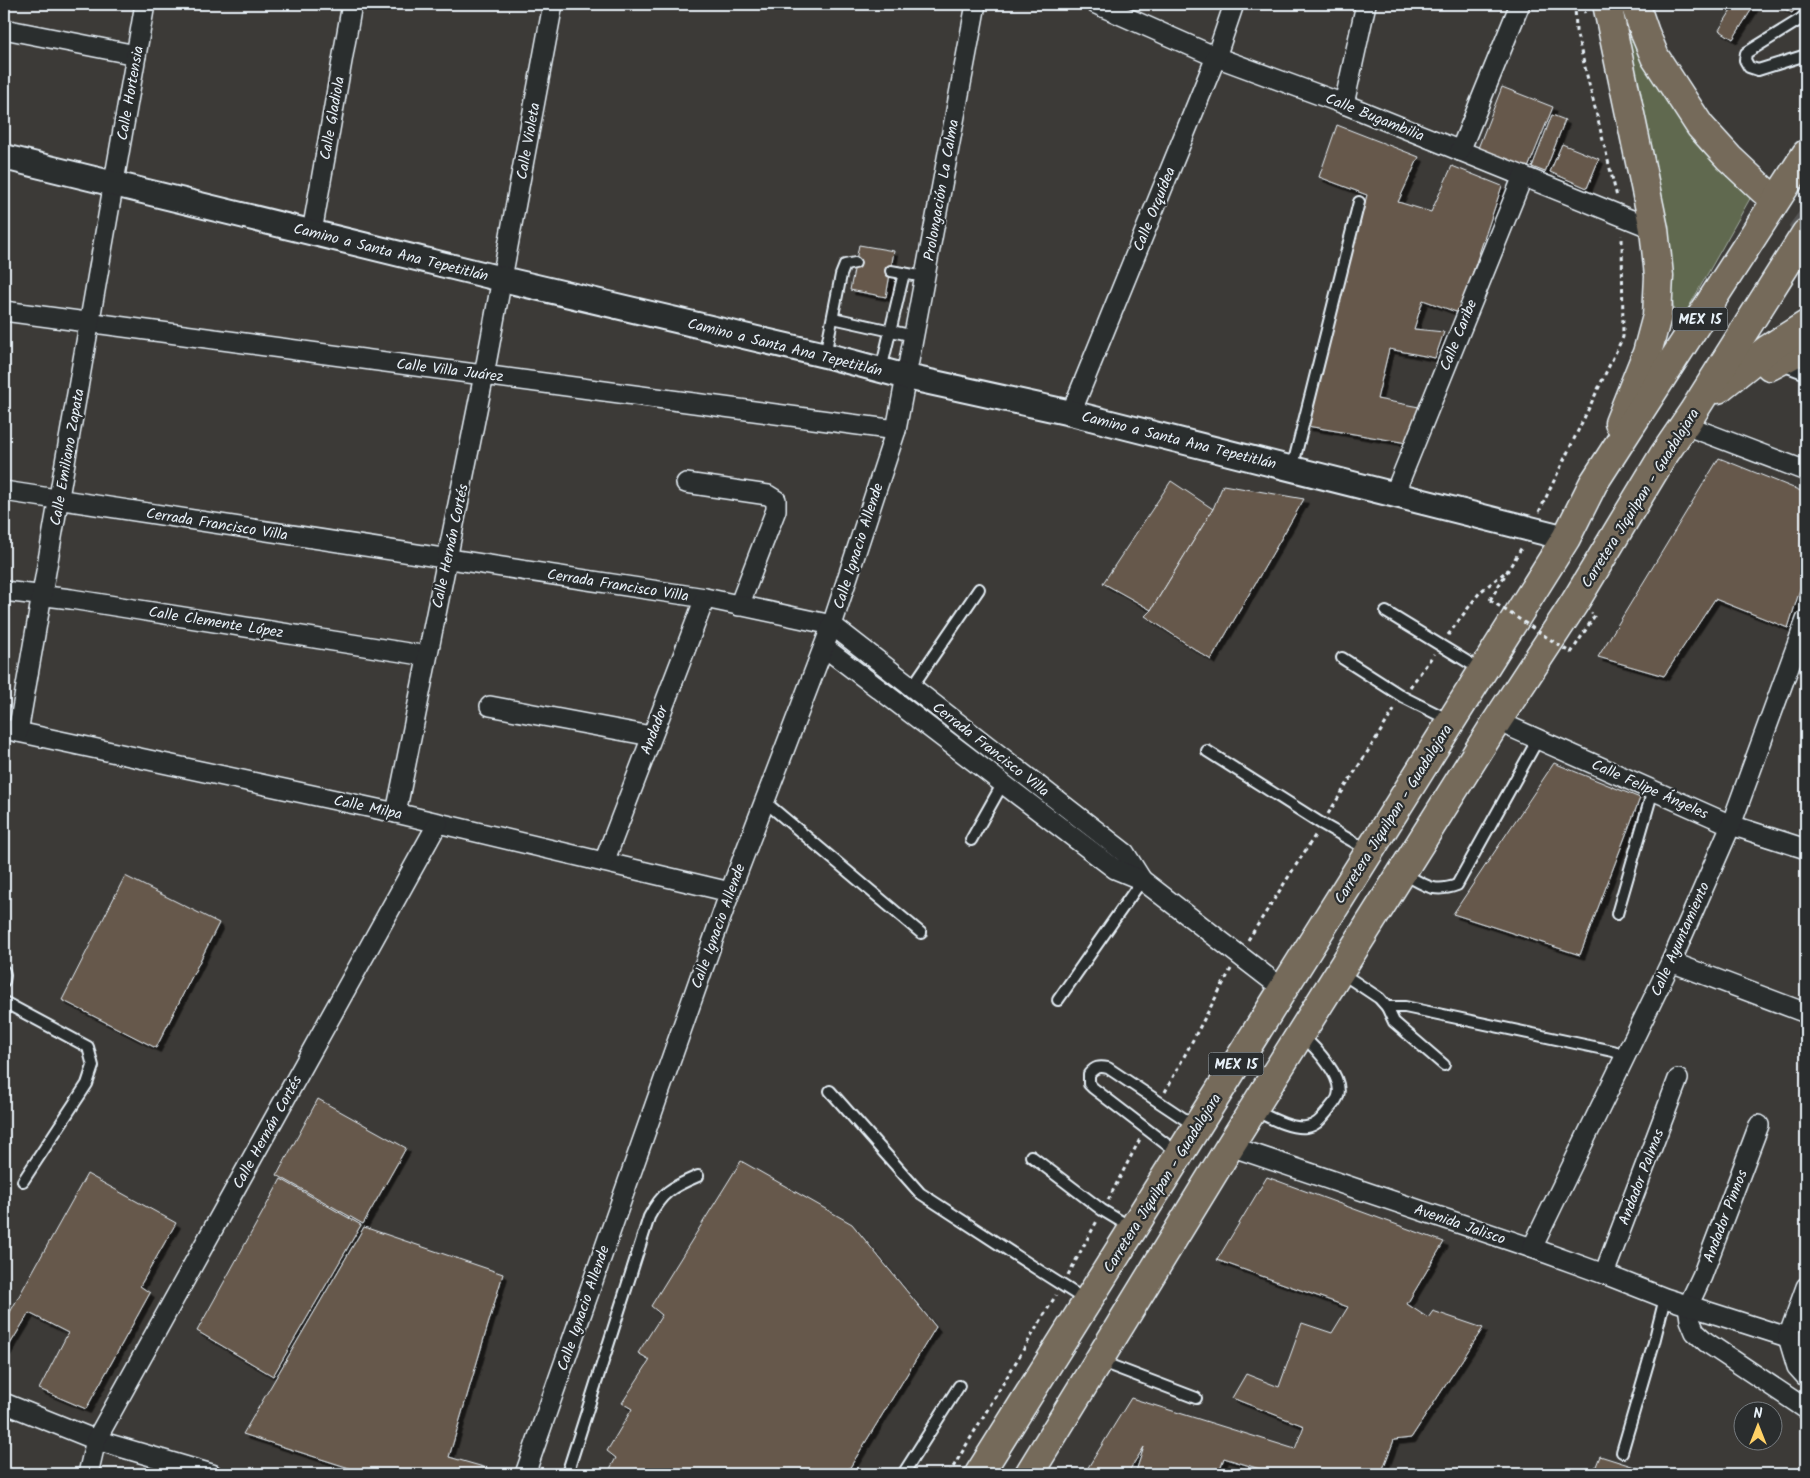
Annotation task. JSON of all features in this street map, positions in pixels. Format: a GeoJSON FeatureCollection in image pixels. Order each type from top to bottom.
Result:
{"type":"FeatureCollection","features":[{"type":"Feature","properties":{"kind":"highway"},"geometry":{"type":"LineString","coordinates":[[1593,484],[1647,353],[1657,316],[1659,276],[1654,229],[1607,4]]}},
{"type":"Feature","properties":{"kind":"highway"},"geometry":{"type":"LineString","coordinates":[[1635,4],[1656,57],[1700,126],[1729,158],[1763,190]]}},
{"type":"Feature","properties":{"kind":"highway","name":"Carretera Jiquilpan - Guadalajara"},"geometry":{"type":"LineString","coordinates":[[980,1474],[1566,538],[1593,484],[1806,154]]}},
{"type":"Feature","properties":{"kind":"highway","name":"Carretera Jiquilpan - Guadalajara"},"geometry":{"type":"LineString","coordinates":[[1028,1474],[1230,1146],[1496,721],[1575,602],[1663,456],[1806,234]]}},
{"type":"Feature","properties":{"kind":"highway"},"geometry":{"type":"LineString","coordinates":[[1689,418],[1742,369],[1768,349],[1806,325]]}},
{"type":"Feature","properties":{"kind":"highway"},"geometry":{"type":"LineString","coordinates":[[1689,418],[1776,362],[1806,347]]}},
{"type":"Feature","properties":{"kind":"street","name":"Calle Hortensia"},"geometry":{"type":"LineString","coordinates":[[114,182],[145,4]]}},
{"type":"Feature","properties":{"kind":"street","name":"Calle Gladiola"},"geometry":{"type":"LineString","coordinates":[[312,232],[352,4]]}},
{"type":"Feature","properties":{"kind":"street","name":"Calle Violeta"},"geometry":{"type":"LineString","coordinates":[[502,279],[553,4]]}},
{"type":"Feature","properties":{"kind":"street","name":"Prolongación La Calma"},"geometry":{"type":"LineString","coordinates":[[907,376],[976,4]]}},
{"type":"Feature","properties":{"kind":"street","name":"Calle Bugambilia"},"geometry":{"type":"LineString","coordinates":[[1096,4],[1216,57],[1344,104],[1654,229]]}},
{"type":"Feature","properties":{"kind":"street","name":"Calle Orquídea"},"geometry":{"type":"LineString","coordinates":[[1070,413],[1216,57],[1234,4]]}},
{"type":"Feature","properties":{"kind":"street"},"geometry":{"type":"LineString","coordinates":[[1344,104],[1366,4]]}},
{"type":"Feature","properties":{"kind":"street"},"geometry":{"type":"LineString","coordinates":[[1460,151],[1520,4]]}},
{"type":"Feature","properties":{"kind":"street"},"geometry":{"type":"LineString","coordinates":[[4,29],[136,55]]}},
{"type":"Feature","properties":{"kind":"street","name":"Camino a Santa Ana Tepetitlán"},"geometry":{"type":"LineString","coordinates":[[4,156],[502,279],[825,355],[881,370],[1070,413],[1566,538]]}},
{"type":"Feature","properties":{"kind":"street","name":"Calle Caribe"},"geometry":{"type":"LineString","coordinates":[[1394,495],[1523,176]]}},
{"type":"Feature","properties":{"kind":"street","name":"Calle Emiliano Zapata"},"geometry":{"type":"LineString","coordinates":[[11,730],[42,596],[114,182]]}},
{"type":"Feature","properties":{"kind":"street","name":"Calle Hernán Cortés"},"geometry":{"type":"LineString","coordinates":[[396,813],[502,279]]}},
{"type":"Feature","properties":{"kind":"street","name":"Calle Villa Juárez"},"geometry":{"type":"LineString","coordinates":[[4,311],[896,430]]}},
{"type":"Feature","properties":{"kind":"street","name":"Calle Ignacio Allende"},"geometry":{"type":"LineString","coordinates":[[525,1474],[730,892],[832,625],[896,430],[907,376]]}},
{"type":"Feature","properties":{"kind":"street"},"geometry":{"type":"LineString","coordinates":[[1689,418],[1806,470]]}},
{"type":"Feature","properties":{"kind":"street"},"geometry":{"type":"LineString","coordinates":[[686,483],[768,495],[776,500],[776,510],[740,606]]}},
{"type":"Feature","properties":{"kind":"street","name":"Cerrada Francisco Villa"},"geometry":{"type":"LineString","coordinates":[[4,491],[705,598],[832,625],[1125,853],[1142,880]]}},
{"type":"Feature","properties":{"kind":"street","name":"Calle Clemente López"},"geometry":{"type":"LineString","coordinates":[[4,591],[71,599],[427,656]]}},
{"type":"Feature","properties":{"kind":"street","name":"Andador"},"geometry":{"type":"LineString","coordinates":[[604,862],[705,598]]}},
{"type":"Feature","properties":{"kind":"street","name":"Calle Ayuntamiento"},"geometry":{"type":"LineString","coordinates":[[1532,1248],[1671,962],[1731,825],[1806,620]]}},
{"type":"Feature","properties":{"kind":"street","name":"Cerrada Francisco Villa"},"geometry":{"type":"LineString","coordinates":[[824,647],[1115,869],[1142,880],[1283,989]]}},
{"type":"Feature","properties":{"kind":"street"},"geometry":{"type":"LineString","coordinates":[[490,706],[651,736]]}},
{"type":"Feature","properties":{"kind":"street","name":"Calle Felipe Ángeles"},"geometry":{"type":"LineString","coordinates":[[1496,721],[1731,825],[1806,849]]}},
{"type":"Feature","properties":{"kind":"street","name":"Calle Milpa"},"geometry":{"type":"LineString","coordinates":[[11,730],[396,813],[730,892]]}},
{"type":"Feature","properties":{"kind":"street","name":"Calle Hernán Cortés"},"geometry":{"type":"LineString","coordinates":[[88,1474],[96,1440],[438,823]]}},
{"type":"Feature","properties":{"kind":"street"},"geometry":{"type":"LineString","coordinates":[[1671,962],[1806,1013]]}},
{"type":"Feature","properties":{"kind":"street","name":"Andador Palmas"},"geometry":{"type":"LineString","coordinates":[[1604,1274],[1678,1079]]}},
{"type":"Feature","properties":{"kind":"street","name":"Andador Pinnos"},"geometry":{"type":"LineString","coordinates":[[1688,1306],[1702,1276],[1759,1125]]}},
{"type":"Feature","properties":{"kind":"street","name":"Avenida Jalisco"},"geometry":{"type":"LineString","coordinates":[[1230,1146],[1532,1248],[1688,1306],[1806,1343]]}},
{"type":"Feature","properties":{"kind":"street"},"geometry":{"type":"LineString","coordinates":[[1806,1288],[1788,1336],[1797,1367],[1806,1376]]}},
{"type":"Feature","properties":{"kind":"street"},"geometry":{"type":"LineString","coordinates":[[1688,1306],[1692,1326],[1706,1342],[1806,1409]]}},
{"type":"Feature","properties":{"kind":"street"},"geometry":{"type":"LineString","coordinates":[[4,1403],[96,1440],[212,1474]]}},
{"type":"Feature","properties":{"kind":"lane"},"geometry":{"type":"LineString","coordinates":[[1806,14],[1746,53],[1745,60],[1749,66],[1758,70],[1806,55]]}},
{"type":"Feature","properties":{"kind":"lane"},"geometry":{"type":"LineString","coordinates":[[1292,469],[1359,202]]}},
{"type":"Feature","properties":{"kind":"lane"},"geometry":{"type":"LineString","coordinates":[[825,355],[841,275],[845,265],[855,263]]}},
{"type":"Feature","properties":{"kind":"lane"},"geometry":{"type":"LineString","coordinates":[[891,271],[925,277]]}},
{"type":"Feature","properties":{"kind":"lane"},"geometry":{"type":"LineString","coordinates":[[881,370],[904,273]]}},
{"type":"Feature","properties":{"kind":"lane"},"geometry":{"type":"LineString","coordinates":[[833,318],[914,336]]}},
{"type":"Feature","properties":{"kind":"lane"},"geometry":{"type":"LineString","coordinates":[[1776,362],[1806,374]]}},
{"type":"Feature","properties":{"kind":"lane"},"geometry":{"type":"LineString","coordinates":[[912,687],[979,589]]}},
{"type":"Feature","properties":{"kind":"lane"},"geometry":{"type":"LineString","coordinates":[[1386,612],[1482,671]]}},
{"type":"Feature","properties":{"kind":"lane"},"geometry":{"type":"LineString","coordinates":[[1342,658],[1403,696],[1451,721]]}},
{"type":"Feature","properties":{"kind":"lane"},"geometry":{"type":"LineString","coordinates":[[1401,873],[1432,888],[1444,890],[1457,886],[1538,739]]}},
{"type":"Feature","properties":{"kind":"lane"},"geometry":{"type":"LineString","coordinates":[[1207,751],[1322,824],[1369,851]]}},
{"type":"Feature","properties":{"kind":"lane"},"geometry":{"type":"LineString","coordinates":[[971,840],[1003,783]]}},
{"type":"Feature","properties":{"kind":"lane"},"geometry":{"type":"LineString","coordinates":[[1617,914],[1653,790]]}},
{"type":"Feature","properties":{"kind":"lane"},"geometry":{"type":"LineString","coordinates":[[764,801],[921,933]]}},
{"type":"Feature","properties":{"kind":"lane"},"geometry":{"type":"LineString","coordinates":[[1058,1000],[1142,880]]}},
{"type":"Feature","properties":{"kind":"lane"},"geometry":{"type":"LineString","coordinates":[[4,971],[4,981]]}},
{"type":"Feature","properties":{"kind":"lane"},"geometry":{"type":"LineString","coordinates":[[1340,972],[1379,998],[1387,1007],[1394,1022],[1444,1065]]}},
{"type":"Feature","properties":{"kind":"lane"},"geometry":{"type":"LineString","coordinates":[[4,1002],[88,1047],[93,1066],[87,1084],[23,1181]]}},
{"type":"Feature","properties":{"kind":"lane"},"geometry":{"type":"LineString","coordinates":[[1387,1007],[1405,1007],[1613,1051],[1626,1056]]}},
{"type":"Feature","properties":{"kind":"lane"},"geometry":{"type":"LineString","coordinates":[[1253,1110],[1286,1124],[1306,1127],[1318,1123],[1338,1097],[1338,1084],[1334,1074],[1313,1045],[1300,1034]]}},
{"type":"Feature","properties":{"kind":"lane"},"geometry":{"type":"LineString","coordinates":[[1180,1155],[1093,1088],[1090,1084],[1089,1074],[1099,1066],[1108,1068],[1197,1127]]}},
{"type":"Feature","properties":{"kind":"lane"},"geometry":{"type":"LineString","coordinates":[[830,1091],[920,1193],[1088,1301]]}},
{"type":"Feature","properties":{"kind":"lane"},"geometry":{"type":"LineString","coordinates":[[1031,1156],[1102,1210],[1133,1229]]}},
{"type":"Feature","properties":{"kind":"lane"},"geometry":{"type":"LineString","coordinates":[[568,1474],[649,1217],[658,1200],[676,1185],[698,1176]]}},
{"type":"Feature","properties":{"kind":"lane"},"geometry":{"type":"LineString","coordinates":[[1622,1452],[1665,1298]]}},
{"type":"Feature","properties":{"kind":"lane"},"geometry":{"type":"LineString","coordinates":[[1098,1360],[1196,1398]]}},
{"type":"Feature","properties":{"kind":"lane"},"geometry":{"type":"LineString","coordinates":[[903,1474],[959,1386]]}},
{"type":"Feature","properties":{"kind":"path"},"geometry":{"type":"LineString","coordinates":[[1575,4],[1576,31],[1622,216],[1623,336],[1532,528],[1490,600],[1571,653],[1595,615]]}},
{"type":"Feature","properties":{"kind":"path"},"geometry":{"type":"LineString","coordinates":[[1239,954],[1403,696],[1480,592],[1508,570]]}},
{"type":"Feature","properties":{"kind":"green space"},"geometry":{"type":"Polygon","coordinates":[[[1623,8],[1643,57],[1701,150],[1752,195],[1677,328],[1623,8]]]}},
{"type":"Feature","properties":{"kind":"building"},"geometry":{"type":"Polygon","coordinates":[[[1735,4],[1755,4],[1733,39],[1719,30],[1735,4]]]}},
{"type":"Feature","properties":{"kind":"building"},"geometry":{"type":"Polygon","coordinates":[[[1776,4],[1798,4],[1792,13],[1776,4]]]}},
{"type":"Feature","properties":{"kind":"building"},"geometry":{"type":"Polygon","coordinates":[[[1502,87],[1553,107],[1528,168],[1478,148],[1502,87]]]}},
{"type":"Feature","properties":{"kind":"building"},"geometry":{"type":"Polygon","coordinates":[[[1552,115],[1565,120],[1545,172],[1532,167],[1552,115]]]}},
{"type":"Feature","properties":{"kind":"building"},"geometry":{"type":"Polygon","coordinates":[[[1337,125],[1419,157],[1398,202],[1431,212],[1452,166],[1502,186],[1459,313],[1423,300],[1414,329],[1444,332],[1435,358],[1389,349],[1377,399],[1419,407],[1407,443],[1307,426],[1367,195],[1319,177],[1337,125]]]}},
{"type":"Feature","properties":{"kind":"building"},"geometry":{"type":"Polygon","coordinates":[[[1562,144],[1599,159],[1587,188],[1550,172],[1562,144]]]}},
{"type":"Feature","properties":{"kind":"building"},"geometry":{"type":"Polygon","coordinates":[[[859,245],[894,251],[886,297],[850,290],[859,245]]]}},
{"type":"Feature","properties":{"kind":"building"},"geometry":{"type":"Polygon","coordinates":[[[1719,458],[1806,493],[1806,570],[1788,628],[1715,599],[1664,676],[1598,657],[1719,458]]]}},
{"type":"Feature","properties":{"kind":"building"},"geometry":{"type":"Polygon","coordinates":[[[1171,481],[1213,509],[1151,610],[1103,583],[1171,481]]]}},
{"type":"Feature","properties":{"kind":"building"},"geometry":{"type":"Polygon","coordinates":[[[1223,485],[1304,499],[1211,660],[1145,616],[1151,610],[1213,509],[1223,485]]]}},
{"type":"Feature","properties":{"kind":"building"},"geometry":{"type":"Polygon","coordinates":[[[1554,763],[1640,798],[1580,955],[1453,914],[1554,763]]]}},
{"type":"Feature","properties":{"kind":"building"},"geometry":{"type":"Polygon","coordinates":[[[125,876],[219,923],[156,1048],[62,1000],[125,876]]]}},
{"type":"Feature","properties":{"kind":"building"},"geometry":{"type":"Polygon","coordinates":[[[318,1099],[406,1148],[363,1224],[277,1175],[318,1099]]]}},
{"type":"Feature","properties":{"kind":"building"},"geometry":{"type":"Polygon","coordinates":[[[741,1161],[852,1224],[936,1327],[846,1474],[607,1474],[616,1458],[607,1451],[632,1409],[622,1403],[650,1360],[638,1353],[662,1315],[651,1306],[741,1161]]]}},
{"type":"Feature","properties":{"kind":"building"},"geometry":{"type":"Polygon","coordinates":[[[87,1174],[176,1223],[140,1286],[150,1293],[86,1409],[39,1389],[68,1333],[29,1313],[6,1351],[4,1350],[4,1323],[87,1174]]]}},
{"type":"Feature","properties":{"kind":"building"},"geometry":{"type":"Polygon","coordinates":[[[1267,1177],[1444,1242],[1407,1304],[1428,1318],[1433,1311],[1483,1328],[1411,1438],[1394,1440],[1381,1474],[1276,1474],[1224,1458],[1218,1474],[1135,1474],[1144,1447],[1127,1474],[1084,1474],[1131,1398],[1295,1449],[1304,1426],[1232,1398],[1246,1374],[1279,1387],[1302,1323],[1332,1333],[1348,1307],[1217,1260],[1267,1177]]]}},
{"type":"Feature","properties":{"kind":"building"},"geometry":{"type":"Polygon","coordinates":[[[281,1179],[361,1225],[273,1376],[197,1331],[281,1179]]]}},
{"type":"Feature","properties":{"kind":"building"},"geometry":{"type":"Polygon","coordinates":[[[364,1227],[503,1274],[449,1457],[487,1468],[485,1474],[368,1474],[243,1434],[364,1227]]]}},
{"type":"Feature","properties":{"kind":"building"},"geometry":{"type":"Polygon","coordinates":[[[1600,1456],[1657,1474],[1593,1474],[1600,1456]]]}},
{"type":"Feature","properties":{"kind":"tunnel"},"geometry":{"type":"LineString","coordinates":[[1763,190],[1806,222]]}}]}
